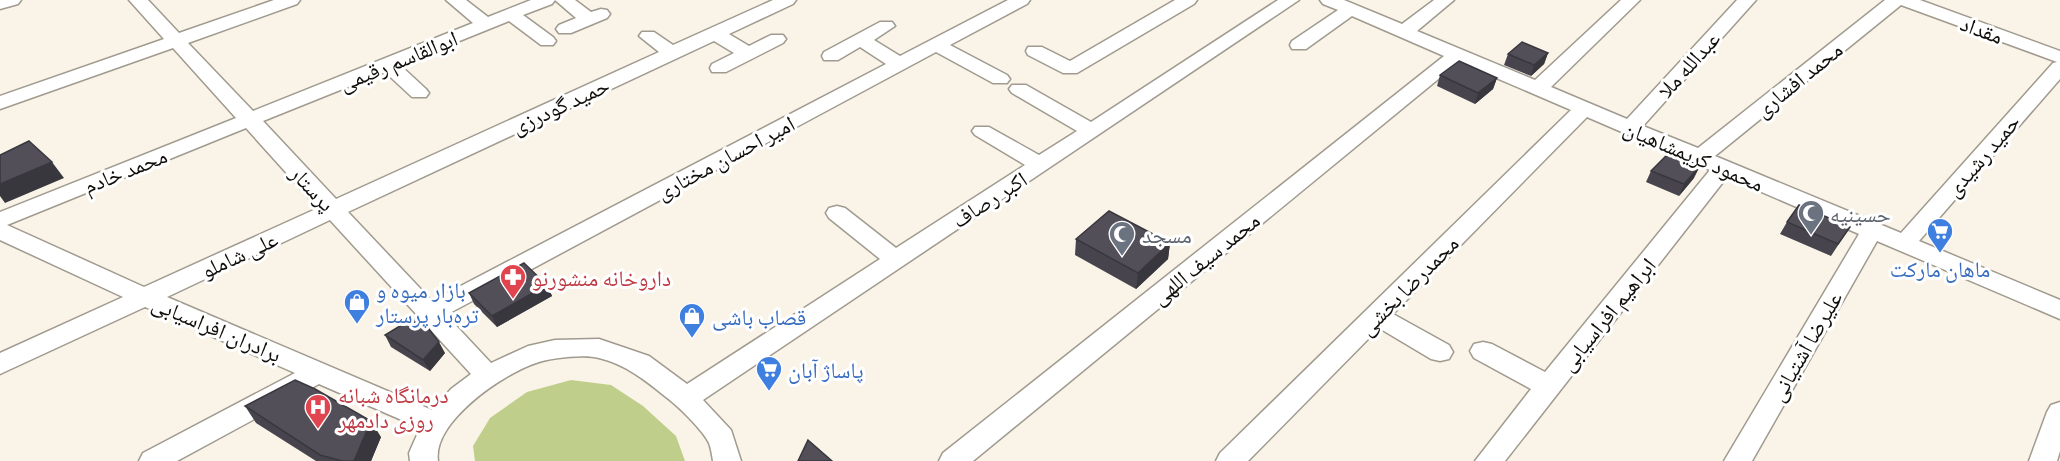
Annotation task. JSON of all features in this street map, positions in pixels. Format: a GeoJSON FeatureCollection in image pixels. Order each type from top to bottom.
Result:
{"type":"FeatureCollection","features":[{"type":"Feature","properties":{"kind":"street"},"geometry":{"type":"LineString","coordinates":[[0,4],[12,0]]}},
{"type":"Feature","properties":{"kind":"street","name":"پرستار"},"geometry":{"type":"LineString","coordinates":[[138,0],[488,376]]}},
{"type":"Feature","properties":{"kind":"street"},"geometry":{"type":"LineString","coordinates":[[0,103],[291,0]]}},
{"type":"Feature","properties":{"kind":"street"},"geometry":{"type":"LineString","coordinates":[[455,0],[485,24]]}},
{"type":"Feature","properties":{"kind":"street","name":"ابوالقاسم رقیمی"},"geometry":{"type":"LineString","coordinates":[[249,120],[546,0]]}},
{"type":"Feature","properties":{"kind":"street"},"geometry":{"type":"LineString","coordinates":[[564,0],[595,16],[565,28]]}},
{"type":"Feature","properties":{"kind":"street","name":"حمید گودرزی"},"geometry":{"type":"LineString","coordinates":[[333,210],[787,0]]}},
{"type":"Feature","properties":{"kind":"street","name":"امیر احسان مختاری"},"geometry":{"type":"LineString","coordinates":[[429,313],[1021,0]]}},
{"type":"Feature","properties":{"kind":"street"},"geometry":{"type":"LineString","coordinates":[[1035,51],[1070,69],[1188,0]]}},
{"type":"Feature","properties":{"kind":"street","name":"اکبر رصاف"},"geometry":{"type":"LineString","coordinates":[[686,398],[1290,0]]}},
{"type":"Feature","properties":{"kind":"street","name":"محمود کریمشاهیان"},"geometry":{"type":"LineString","coordinates":[[1329,0],[2060,310]]}},
{"type":"Feature","properties":{"kind":"street"},"geometry":{"type":"LineString","coordinates":[[1404,32],[1445,0]]}},
{"type":"Feature","properties":{"kind":"street"},"geometry":{"type":"LineString","coordinates":[[1538,88],[1631,0]]}},
{"type":"Feature","properties":{"kind":"street","name":"عبدالله ملا"},"geometry":{"type":"LineString","coordinates":[[1630,128],[1747,0]]}},
{"type":"Feature","properties":{"kind":"street","name":"محمد افشاری"},"geometry":{"type":"LineString","coordinates":[[1700,157],[1896,0]]}},
{"type":"Feature","properties":{"kind":"street","name":"مقداد"},"geometry":{"type":"LineString","coordinates":[[1904,0],[2060,57]]}},
{"type":"Feature","properties":{"kind":"street"},"geometry":{"type":"LineString","coordinates":[[1299,45],[1351,9]]}},
{"type":"Feature","properties":{"kind":"street"},"geometry":{"type":"LineString","coordinates":[[510,14],[547,41]]}},
{"type":"Feature","properties":{"kind":"street"},"geometry":{"type":"LineString","coordinates":[[831,56],[886,26]]}},
{"type":"Feature","properties":{"kind":"street"},"geometry":{"type":"LineString","coordinates":[[716,33],[748,54]]}},
{"type":"Feature","properties":{"kind":"street"},"geometry":{"type":"LineString","coordinates":[[648,36],[672,53]]}},
{"type":"Feature","properties":{"kind":"street"},"geometry":{"type":"LineString","coordinates":[[719,68],[777,39]]}},
{"type":"Feature","properties":{"kind":"street"},"geometry":{"type":"LineString","coordinates":[[861,40],[900,64]]}},
{"type":"Feature","properties":{"kind":"street"},"geometry":{"type":"LineString","coordinates":[[936,45],[1000,79]]}},
{"type":"Feature","properties":{"kind":"street","name":"محمد سیف اللهی"},"geometry":{"type":"LineString","coordinates":[[953,461],[1458,54]]}},
{"type":"Feature","properties":{"kind":"street"},"geometry":{"type":"LineString","coordinates":[[388,64],[419,93]]}},
{"type":"Feature","properties":{"kind":"street","name":"حمید رشیدی"},"geometry":{"type":"LineString","coordinates":[[1904,244],[2060,66]]}},
{"type":"Feature","properties":{"kind":"street"},"geometry":{"type":"LineString","coordinates":[[1019,89],[1092,131]]}},
{"type":"Feature","properties":{"kind":"street","name":"محمدرضا بخشی"},"geometry":{"type":"LineString","coordinates":[[1230,461],[1585,108]]}},
{"type":"Feature","properties":{"kind":"street","name":"محمد خادم"},"geometry":{"type":"LineString","coordinates":[[0,220],[249,120]]}},
{"type":"Feature","properties":{"kind":"street"},"geometry":{"type":"LineString","coordinates":[[982,131],[1041,165]]}},
{"type":"Feature","properties":{"kind":"street","name":"ابراهیم افراسیابی"},"geometry":{"type":"LineString","coordinates":[[1489,461],[1724,167]]}},
{"type":"Feature","properties":{"kind":"street","name":"علی شاملو"},"geometry":{"type":"LineString","coordinates":[[0,364],[333,210]]}},
{"type":"Feature","properties":{"kind":"street"},"geometry":{"type":"LineString","coordinates":[[837,213],[896,260]]}},
{"type":"Feature","properties":{"kind":"street","name":"علیرضا آشتیانی"},"geometry":{"type":"LineString","coordinates":[[1738,461],[1872,230]]}},
{"type":"Feature","properties":{"kind":"street","name":"برادران افراسیابی"},"geometry":{"type":"LineString","coordinates":[[0,231],[144,297],[436,423]]}},
{"type":"Feature","properties":{"kind":"street"},"geometry":{"type":"LineString","coordinates":[[1377,316],[1440,352]]}},
{"type":"Feature","properties":{"kind":"street"},"geometry":{"type":"LineString","coordinates":[[424,461],[423,453],[436,423],[460,396],[488,376],[505,366],[537,353],[555,349],[599,348],[640,363],[686,398],[721,438],[727,461]]}},
{"type":"Feature","properties":{"kind":"street"},"geometry":{"type":"LineString","coordinates":[[1483,351],[1550,387]]}},
{"type":"Feature","properties":{"kind":"street"},"geometry":{"type":"LineString","coordinates":[[153,461],[319,372]]}},
{"type":"Feature","properties":{"kind":"street"},"geometry":{"type":"LineString","coordinates":[[2043,461],[2060,412]]}},
{"type":"Feature","properties":{"kind":"green space"},"geometry":{"type":"Polygon","coordinates":[[[571,380],[611,385],[643,406],[676,436],[685,461],[475,461],[473,446],[490,418],[527,392],[571,380]]]}},
{"type":"Feature","properties":{"kind":"building"},"geometry":{"type":"Polygon","coordinates":[[[1522,42],[1548,53],[1534,65],[1508,54],[1522,42]]]}},
{"type":"Feature","properties":{"kind":"building"},"geometry":{"type":"Polygon","coordinates":[[[1459,61],[1497,78],[1478,93],[1440,75],[1459,61]]]}},
{"type":"Feature","properties":{"kind":"building"},"geometry":{"type":"Polygon","coordinates":[[[29,141],[52,162],[0,184],[0,155],[29,141]]]}},
{"type":"Feature","properties":{"kind":"building"},"geometry":{"type":"Polygon","coordinates":[[[1669,153],[1700,166],[1684,184],[1651,171],[1669,153]]]}},
{"type":"Feature","properties":{"kind":"building"},"geometry":{"type":"Polygon","coordinates":[[[1799,205],[1850,227],[1838,244],[1787,222],[1799,205]]]}},
{"type":"Feature","properties":{"kind":"building"},"geometry":{"type":"Polygon","coordinates":[[[1109,211],[1170,243],[1138,273],[1076,239],[1109,211]]]}},
{"type":"Feature","properties":{"kind":"building"},"geometry":{"type":"Polygon","coordinates":[[[524,263],[547,285],[492,316],[469,293],[524,263]]]}},
{"type":"Feature","properties":{"kind":"building"},"geometry":{"type":"Polygon","coordinates":[[[418,315],[439,342],[423,360],[385,335],[418,315]]]}},
{"type":"Feature","properties":{"kind":"building","name":"درمانگاه شبانه روزی دادمهر"},"geometry":{"type":"Polygon","coordinates":[[[295,380],[371,421],[354,461],[342,461],[320,455],[245,406],[295,380]]]}},
{"type":"Feature","properties":{"kind":"building"},"geometry":{"type":"Polygon","coordinates":[[[808,440],[832,461],[798,461],[808,440]]]}},
{"type":"Feature","properties":{"kind":"place","name":"حسینیه"},"geometry":{"type":"Point","coordinates":[1811,236]}},
{"type":"Feature","properties":{"kind":"place","name":"ماهان مارکت"},"geometry":{"type":"Point","coordinates":[1940,254]}},
{"type":"Feature","properties":{"kind":"place","name":"مسجد"},"geometry":{"type":"Point","coordinates":[1122,257]}},
{"type":"Feature","properties":{"kind":"place","name":"داروخانه منشورنو"},"geometry":{"type":"Point","coordinates":[513,300]}},
{"type":"Feature","properties":{"kind":"place","name":"بازار میوه و تره‌بار پرستار"},"geometry":{"type":"Point","coordinates":[357,325]}},
{"type":"Feature","properties":{"kind":"place","name":"قصاب باشی"},"geometry":{"type":"Point","coordinates":[692,339]}},
{"type":"Feature","properties":{"kind":"place","name":"پاساژ آبان"},"geometry":{"type":"Point","coordinates":[769,392]}},
{"type":"Feature","properties":{"kind":"place","name":"درمانگاه شبانه روزی دادمهر"},"geometry":{"type":"Point","coordinates":[318,430]}}]}
